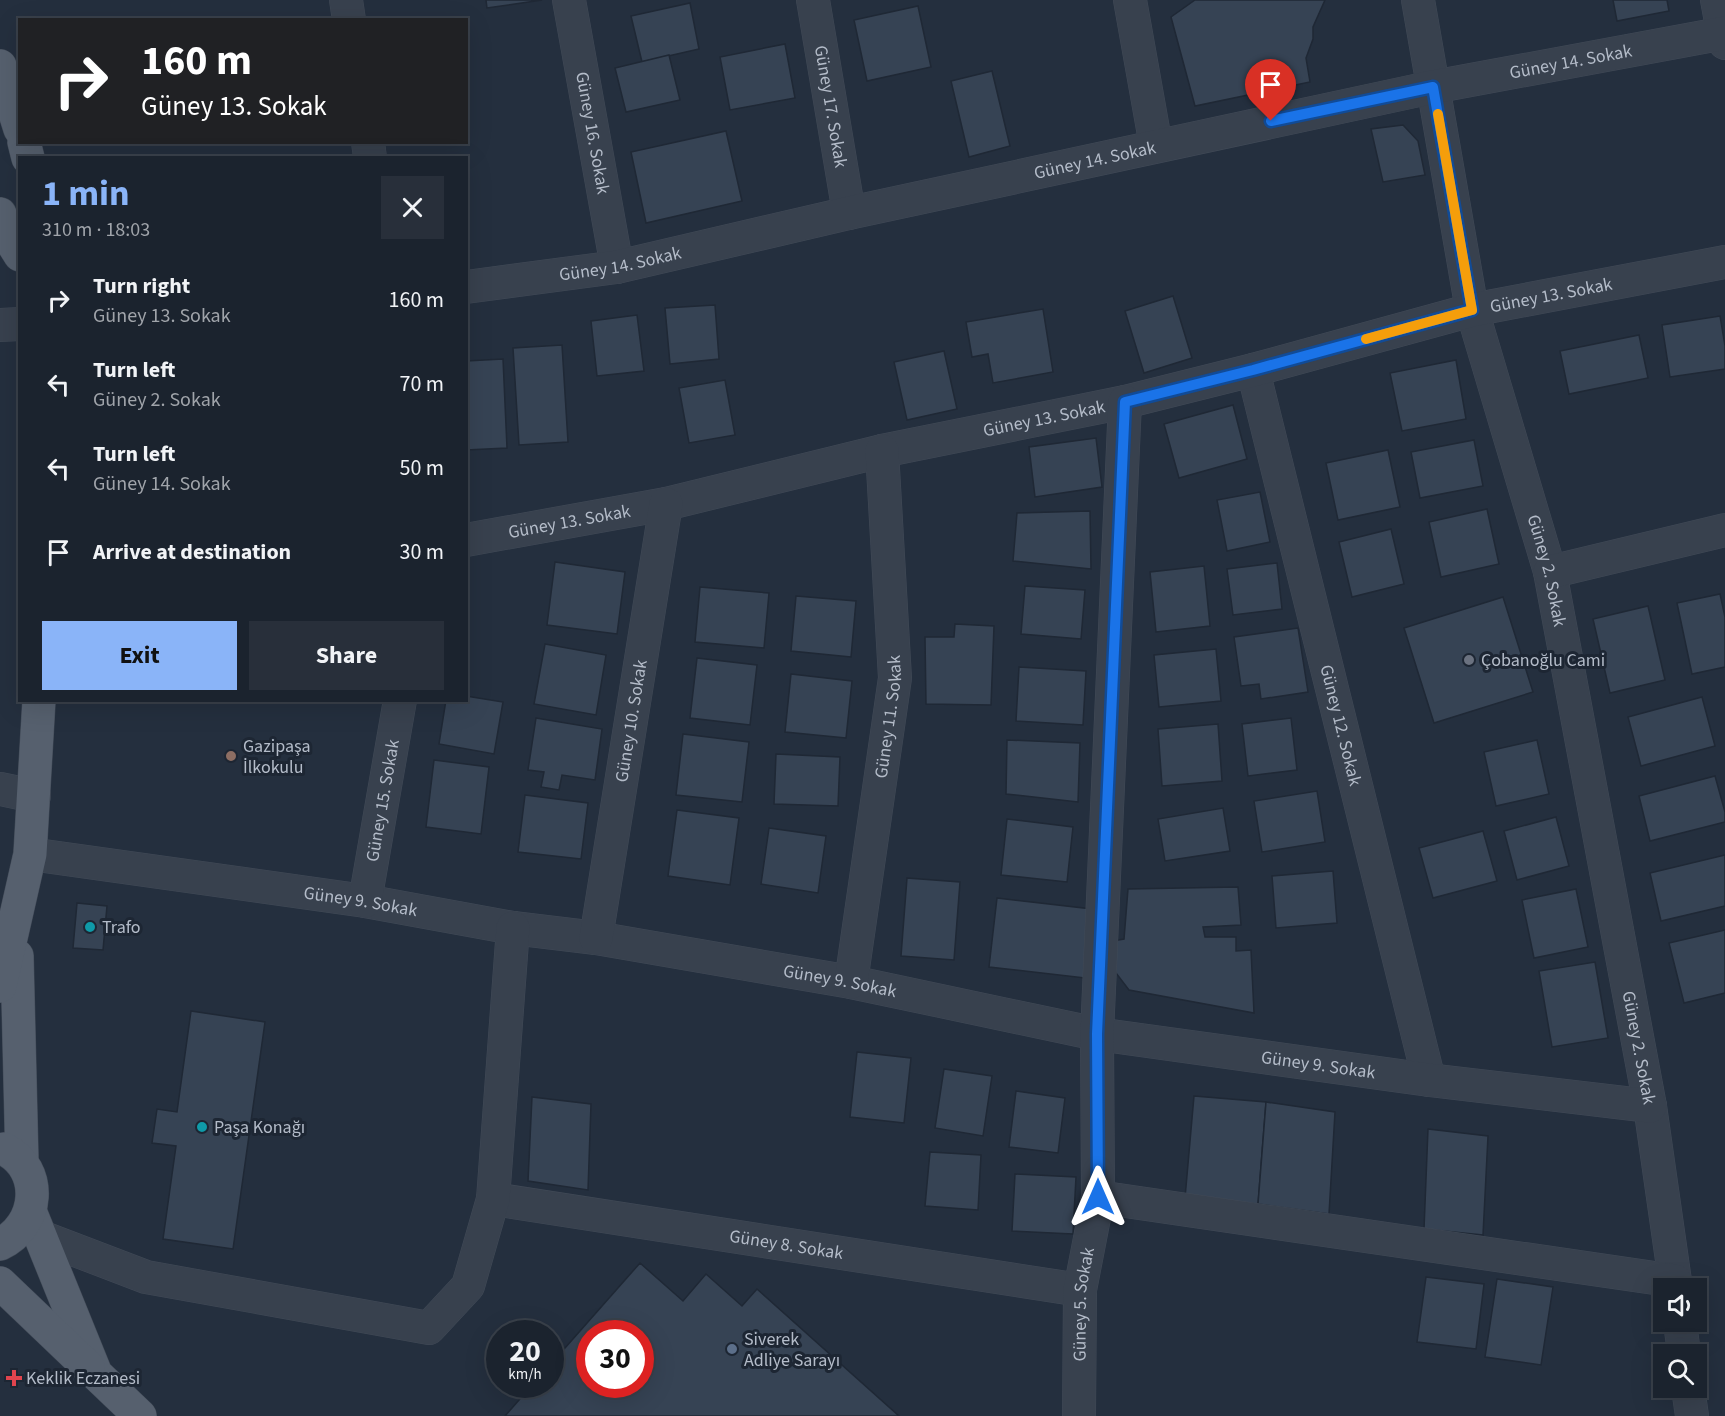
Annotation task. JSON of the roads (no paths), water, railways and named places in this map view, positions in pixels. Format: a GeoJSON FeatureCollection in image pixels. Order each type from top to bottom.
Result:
{"type":"FeatureCollection","features":[{"type":"Feature","properties":{"kind":"main road"},"geometry":{"type":"LineString","coordinates":[[0,66],[18,123]]}},
{"type":"Feature","properties":{"kind":"main road"},"geometry":{"type":"LineString","coordinates":[[0,214],[5,231],[18,252]]}},
{"type":"Feature","properties":{"kind":"main road"},"geometry":{"type":"LineString","coordinates":[[0,986],[30,854],[39,702]]}},
{"type":"Feature","properties":{"kind":"main road"},"geometry":{"type":"LineString","coordinates":[[16,912],[11,1155],[29,1176],[36,1224],[96,1374]]}},
{"type":"Feature","properties":{"kind":"main road"},"geometry":{"type":"LineString","coordinates":[[0,1244],[10,1239],[23,1227],[36,1224]]}},
{"type":"Feature","properties":{"kind":"main road"},"geometry":{"type":"LineString","coordinates":[[0,1283],[140,1416]]}},
{"type":"Feature","properties":{"kind":"street"},"geometry":{"type":"LineString","coordinates":[[346,0],[349,18]]}},
{"type":"Feature","properties":{"kind":"street","name":"Güney 16. Sokak"},"geometry":{"type":"LineString","coordinates":[[569,0],[617,267]]}},
{"type":"Feature","properties":{"kind":"street","name":"Güney 17. Sokak"},"geometry":{"type":"LineString","coordinates":[[813,0],[849,213]]}},
{"type":"Feature","properties":{"kind":"street"},"geometry":{"type":"LineString","coordinates":[[1130,0],[1156,146]]}},
{"type":"Feature","properties":{"kind":"street","name":"Güney 2. Sokak"},"geometry":{"type":"LineString","coordinates":[[1418,0],[1472,310],[1550,572],[1650,1106],[1674,1278]]}},
{"type":"Feature","properties":{"kind":"street"},"geometry":{"type":"LineString","coordinates":[[1717,0],[1724,36]]}},
{"type":"Feature","properties":{"kind":"street","name":"Güney 14. Sokak"},"geometry":{"type":"LineString","coordinates":[[468,287],[617,267],[849,213],[1433,87],[1724,36]]}},
{"type":"Feature","properties":{"kind":"street","name":"Güney 13. Sokak"},"geometry":{"type":"LineString","coordinates":[[468,540],[666,504],[882,450],[1125,402],[1253,370],[1472,310],[1725,262]]}},
{"type":"Feature","properties":{"kind":"street"},"geometry":{"type":"LineString","coordinates":[[0,326],[18,324]]}},
{"type":"Feature","properties":{"kind":"street","name":"Güney 12. Sokak"},"geometry":{"type":"LineString","coordinates":[[1253,370],[1429,1080]]}},
{"type":"Feature","properties":{"kind":"street","name":"Güney 5. Sokak"},"geometry":{"type":"LineString","coordinates":[[1079,1416],[1080,1290],[1098,1197],[1097,1034],[1125,402]]}},
{"type":"Feature","properties":{"kind":"street","name":"Güney 11. Sokak"},"geometry":{"type":"LineString","coordinates":[[851,982],[896,678],[882,450]]}},
{"type":"Feature","properties":{"kind":"street","name":"Güney 10. Sokak"},"geometry":{"type":"LineString","coordinates":[[596,938],[666,504]]}},
{"type":"Feature","properties":{"kind":"street"},"geometry":{"type":"LineString","coordinates":[[1550,572],[1725,530]]}},
{"type":"Feature","properties":{"kind":"street","name":"Güney 15. Sokak"},"geometry":{"type":"LineString","coordinates":[[365,901],[400,702]]}},
{"type":"Feature","properties":{"kind":"street"},"geometry":{"type":"LineString","coordinates":[[0,789],[34,796]]}},
{"type":"Feature","properties":{"kind":"street","name":"Güney 9. Sokak"},"geometry":{"type":"LineString","coordinates":[[30,854],[365,901],[513,928],[596,938],[851,982],[1097,1034],[1429,1080],[1650,1106]]}},
{"type":"Feature","properties":{"kind":"street"},"geometry":{"type":"LineString","coordinates":[[36,1224],[146,1277],[429,1328],[468,1286],[493,1199],[513,928]]}},
{"type":"Feature","properties":{"kind":"street"},"geometry":{"type":"LineString","coordinates":[[1098,1197],[1653,1282]]}},
{"type":"Feature","properties":{"kind":"street","name":"Güney 8. Sokak"},"geometry":{"type":"LineString","coordinates":[[493,1199],[1080,1290]]}},
{"type":"Feature","properties":{"kind":"street"},"geometry":{"type":"LineString","coordinates":[[1689,1398],[1692,1416]]}},
{"type":"Feature","properties":{"kind":"place","name":"Çobanoğlu Cami"},"geometry":{"type":"Point","coordinates":[1469,660]}},
{"type":"Feature","properties":{"kind":"place","name":"Gazipaşa İlkokulu"},"geometry":{"type":"Point","coordinates":[231,756]}},
{"type":"Feature","properties":{"kind":"place","name":"Trafo"},"geometry":{"type":"Point","coordinates":[90,927]}},
{"type":"Feature","properties":{"kind":"place","name":"Paşa Konağı"},"geometry":{"type":"Point","coordinates":[202,1127]}},
{"type":"Feature","properties":{"kind":"place","name":"Siverek Adliye Sarayı"},"geometry":{"type":"Point","coordinates":[732,1349]}},
{"type":"Feature","properties":{"kind":"place","name":"Keklik Eczanesi"},"geometry":{"type":"Point","coordinates":[14,1378]}}]}
